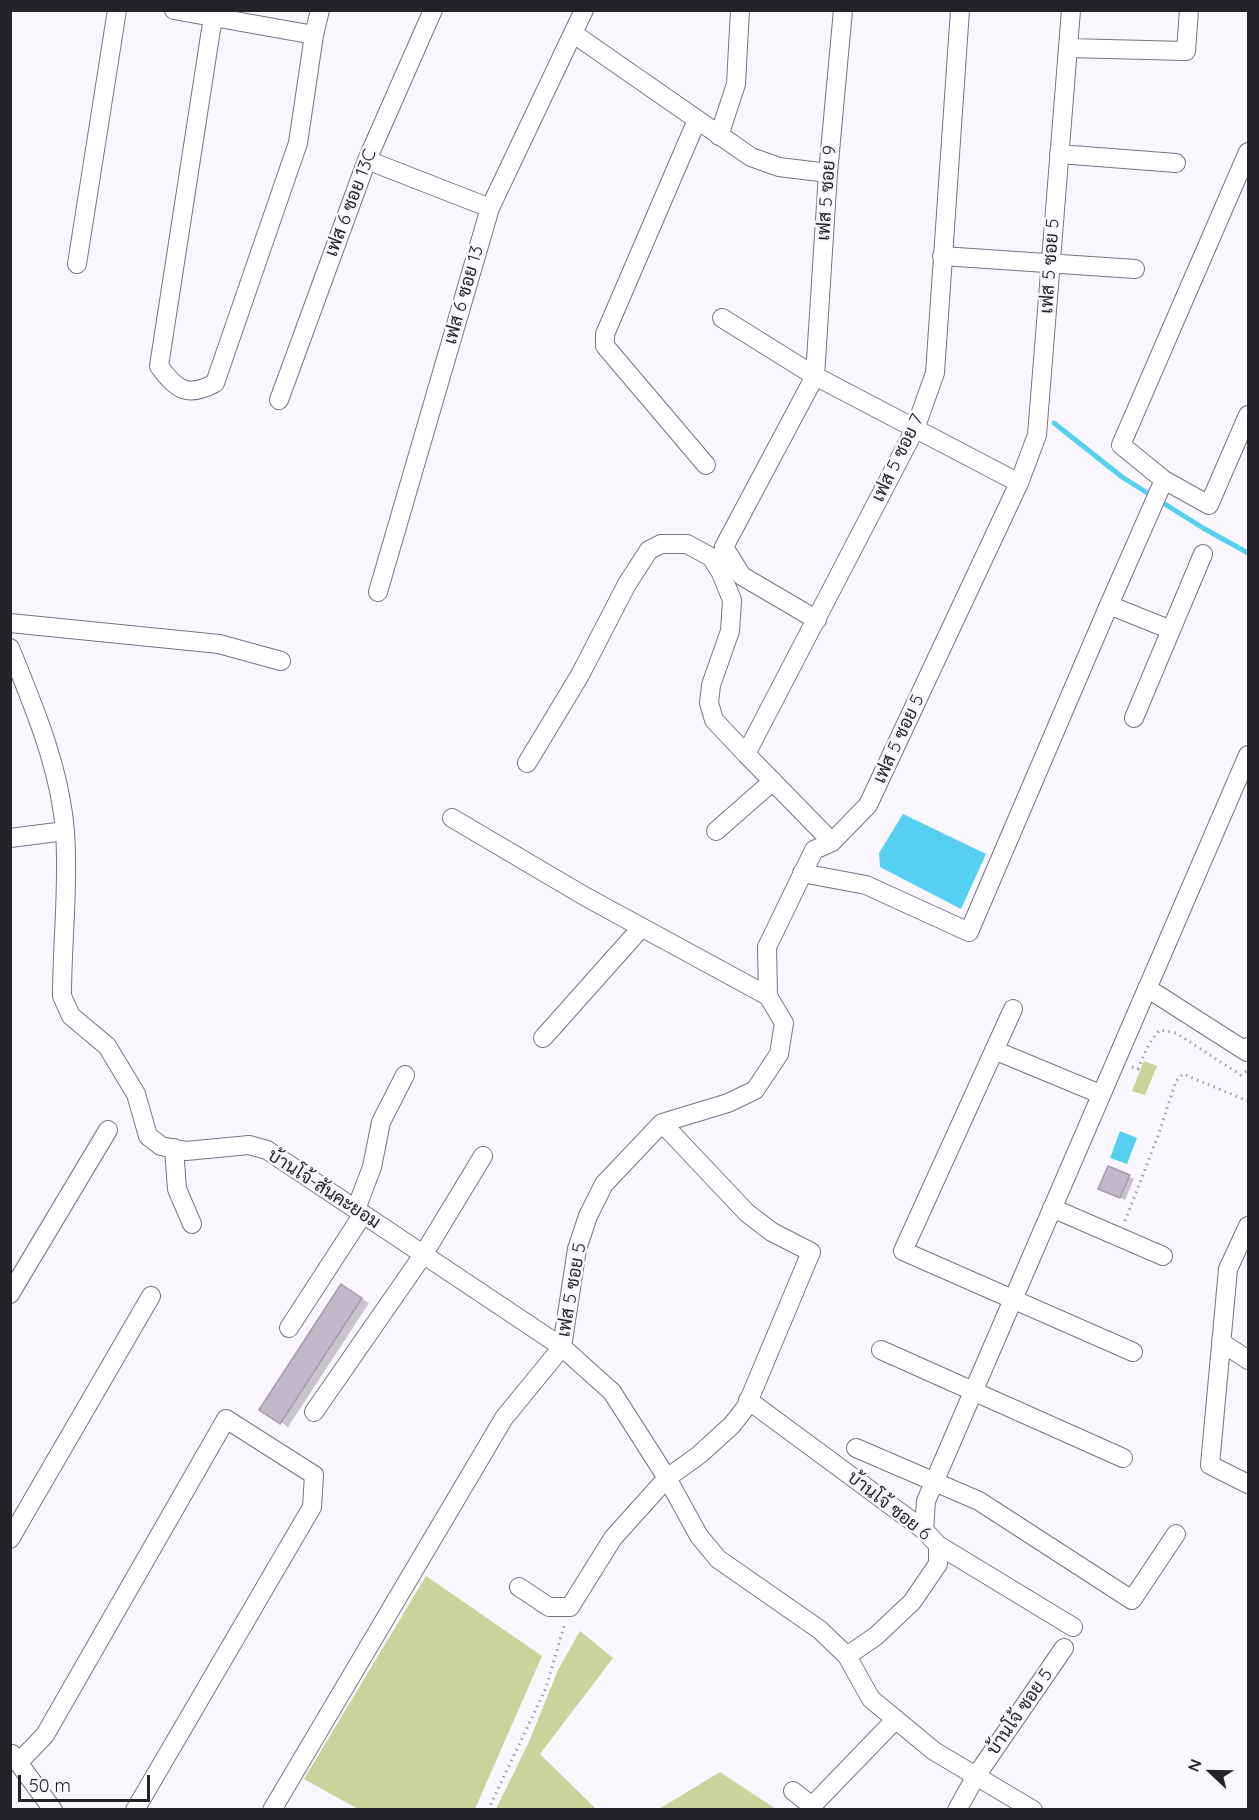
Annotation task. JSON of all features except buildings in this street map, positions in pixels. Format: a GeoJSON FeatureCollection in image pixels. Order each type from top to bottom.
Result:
{"type":"FeatureCollection","features":[{"type":"Feature","properties":{"kind":"street"},"geometry":{"type":"LineString","coordinates":[[77,264],[117,10]]}},
{"type":"Feature","properties":{"kind":"street"},"geometry":{"type":"LineString","coordinates":[[174,10],[213,14],[314,35]]}},
{"type":"Feature","properties":{"kind":"street"},"geometry":{"type":"LineString","coordinates":[[213,14],[159,366],[170,381],[181,388],[200,392],[215,383],[298,143],[314,35],[320,10]]}},
{"type":"Feature","properties":{"kind":"street","name":"เฟส 6 ซอย 13C"},"geometry":{"type":"LineString","coordinates":[[279,400],[367,160],[433,10]]}},
{"type":"Feature","properties":{"kind":"street","name":"เฟส 6 ซอย 13"},"geometry":{"type":"LineString","coordinates":[[378,592],[490,208],[584,10]]}},
{"type":"Feature","properties":{"kind":"street"},"geometry":{"type":"LineString","coordinates":[[719,136],[736,84],[740,10]]}},
{"type":"Feature","properties":{"kind":"street","name":"เฟส 5 ซอย 9"},"geometry":{"type":"LineString","coordinates":[[815,376],[828,173],[843,10]]}},
{"type":"Feature","properties":{"kind":"street","name":"เฟส 5 ซอย 7"},"geometry":{"type":"LineString","coordinates":[[746,754],[915,429],[935,373],[960,10]]}},
{"type":"Feature","properties":{"kind":"street","name":"เฟส 5 ซอย 5"},"geometry":{"type":"LineString","coordinates":[[562,1347],[577,1249],[588,1216],[604,1184],[662,1123],[728,1103],[755,1090],[779,1054],[784,1023],[768,996],[767,947],[814,850],[832,842],[868,805],[1019,483],[1037,435],[1071,10]]}},
{"type":"Feature","properties":{"kind":"street"},"geometry":{"type":"LineString","coordinates":[[1068,48],[1186,51],[1189,10]]}},
{"type":"Feature","properties":{"kind":"street"},"geometry":{"type":"LineString","coordinates":[[574,34],[751,157],[779,167],[828,173]]}},
{"type":"Feature","properties":{"kind":"street"},"geometry":{"type":"LineString","coordinates":[[697,120],[605,334],[605,346],[706,465]]}},
{"type":"Feature","properties":{"kind":"street"},"geometry":{"type":"LineString","coordinates":[[1248,152],[1121,446],[1164,480],[1209,505],[1248,415]]}},
{"type":"Feature","properties":{"kind":"street"},"geometry":{"type":"LineString","coordinates":[[1059,154],[1176,163]]}},
{"type":"Feature","properties":{"kind":"street"},"geometry":{"type":"LineString","coordinates":[[367,160],[490,208]]}},
{"type":"Feature","properties":{"kind":"street"},"geometry":{"type":"LineString","coordinates":[[942,256],[1135,269]]}},
{"type":"Feature","properties":{"kind":"street"},"geometry":{"type":"LineString","coordinates":[[722,318],[815,376],[1019,483]]}},
{"type":"Feature","properties":{"kind":"street"},"geometry":{"type":"LineString","coordinates":[[815,376],[724,547],[742,576],[817,620]]}},
{"type":"Feature","properties":{"kind":"street"},"geometry":{"type":"LineString","coordinates":[[802,873],[866,885],[969,932],[1164,480]]}},
{"type":"Feature","properties":{"kind":"street"},"geometry":{"type":"LineString","coordinates":[[527,763],[580,675],[627,584],[649,550],[661,544],[687,544],[711,557],[721,573],[732,600],[730,631],[711,685],[709,703],[714,720],[832,842]]}},
{"type":"Feature","properties":{"kind":"street"},"geometry":{"type":"LineString","coordinates":[[1134,718],[1203,554]]}},
{"type":"Feature","properties":{"kind":"street"},"geometry":{"type":"LineString","coordinates":[[1109,605],[1171,630]]}},
{"type":"Feature","properties":{"kind":"street"},"geometry":{"type":"LineString","coordinates":[[10,623],[219,644],[281,661]]}},
{"type":"Feature","properties":{"kind":"street","name":"บ้านโจ้-สันคะยอม"},"geometry":{"type":"LineString","coordinates":[[10,648],[53,764],[65,831],[62,996],[71,1016],[107,1046],[136,1094],[148,1136],[161,1146],[186,1150],[249,1145],[267,1150],[562,1347],[612,1392],[667,1478],[699,1536],[718,1559],[820,1630],[847,1656],[871,1699],[934,1751],[1033,1809]]}},
{"type":"Feature","properties":{"kind":"street"},"geometry":{"type":"LineString","coordinates":[[924,1530],[926,1501],[1248,755]]}},
{"type":"Feature","properties":{"kind":"street"},"geometry":{"type":"LineString","coordinates":[[716,831],[773,781]]}},
{"type":"Feature","properties":{"kind":"street"},"geometry":{"type":"LineString","coordinates":[[452,818],[641,928],[768,996]]}},
{"type":"Feature","properties":{"kind":"street"},"geometry":{"type":"LineString","coordinates":[[10,838],[65,831]]}},
{"type":"Feature","properties":{"kind":"street"},"geometry":{"type":"LineString","coordinates":[[543,1038],[641,928]]}},
{"type":"Feature","properties":{"kind":"street"},"geometry":{"type":"LineString","coordinates":[[1147,988],[1247,1052],[1248,1047]]}},
{"type":"Feature","properties":{"kind":"street"},"geometry":{"type":"LineString","coordinates":[[1013,1009],[903,1251],[1134,1352]]}},
{"type":"Feature","properties":{"kind":"street"},"geometry":{"type":"LineString","coordinates":[[994,1050],[1100,1095]]}},
{"type":"Feature","properties":{"kind":"street"},"geometry":{"type":"LineString","coordinates":[[289,1328],[359,1212],[372,1167],[381,1122],[405,1075]]}},
{"type":"Feature","properties":{"kind":"street"},"geometry":{"type":"LineString","coordinates":[[519,1587],[549,1606],[570,1607],[613,1538],[667,1478],[699,1455],[732,1425],[746,1407],[811,1252],[772,1232],[747,1214],[662,1123]]}},
{"type":"Feature","properties":{"kind":"street"},"geometry":{"type":"LineString","coordinates":[[10,1294],[108,1130]]}},
{"type":"Feature","properties":{"kind":"street"},"geometry":{"type":"LineString","coordinates":[[174,1148],[177,1189],[192,1224]]}},
{"type":"Feature","properties":{"kind":"street"},"geometry":{"type":"LineString","coordinates":[[314,1412],[423,1255],[483,1156]]}},
{"type":"Feature","properties":{"kind":"street"},"geometry":{"type":"LineString","coordinates":[[1052,1208],[1163,1256]]}},
{"type":"Feature","properties":{"kind":"street"},"geometry":{"type":"LineString","coordinates":[[1248,1228],[1228,1269],[1210,1465],[1248,1484]]}},
{"type":"Feature","properties":{"kind":"street"},"geometry":{"type":"LineString","coordinates":[[10,1539],[151,1296]]}},
{"type":"Feature","properties":{"kind":"street"},"geometry":{"type":"LineString","coordinates":[[1221,1342],[1248,1360]]}},
{"type":"Feature","properties":{"kind":"street"},"geometry":{"type":"LineString","coordinates":[[272,1809],[504,1418],[562,1347]]}},
{"type":"Feature","properties":{"kind":"street"},"geometry":{"type":"LineString","coordinates":[[881,1350],[1123,1458]]}},
{"type":"Feature","properties":{"kind":"street","name":"บ้านโจ้ ซอย 6"},"geometry":{"type":"LineString","coordinates":[[748,1400],[924,1530],[938,1545],[938,1564],[912,1602],[876,1636],[847,1656]]}},
{"type":"Feature","properties":{"kind":"street"},"geometry":{"type":"LineString","coordinates":[[52,1809],[14,1758],[45,1735],[226,1419],[314,1475],[312,1507],[135,1809]]}},
{"type":"Feature","properties":{"kind":"street"},"geometry":{"type":"LineString","coordinates":[[856,1448],[979,1502],[1132,1599],[1176,1534]]}},
{"type":"Feature","properties":{"kind":"street"},"geometry":{"type":"LineString","coordinates":[[938,1545],[1073,1627]]}},
{"type":"Feature","properties":{"kind":"street","name":"บ้านโจ้ ซอย 5"},"geometry":{"type":"LineString","coordinates":[[957,1809],[976,1776],[1064,1648]]}},
{"type":"Feature","properties":{"kind":"street"},"geometry":{"type":"LineString","coordinates":[[793,1791],[812,1806],[896,1719]]}},
{"type":"Feature","properties":{"kind":"path"},"geometry":{"type":"LineString","coordinates":[[1115,1061],[1138,1069],[1153,1036],[1160,1030],[1176,1033],[1241,1075],[1248,1070]]}},
{"type":"Feature","properties":{"kind":"path"},"geometry":{"type":"LineString","coordinates":[[1119,1237],[1158,1136],[1176,1081],[1183,1074],[1248,1101]]}},
{"type":"Feature","properties":{"kind":"path"},"geometry":{"type":"LineString","coordinates":[[488,1809],[546,1688],[570,1607]]}},
{"type":"Feature","properties":{"kind":"green space"},"geometry":{"type":"Polygon","coordinates":[[[1144,1061],[1157,1066],[1145,1095],[1132,1091],[1144,1061]]]}},
{"type":"Feature","properties":{"kind":"green space"},"geometry":{"type":"Polygon","coordinates":[[[426,1576],[542,1656],[475,1809],[358,1809],[304,1779],[426,1576]]]}},
{"type":"Feature","properties":{"kind":"green space"},"geometry":{"type":"Polygon","coordinates":[[[580,1631],[613,1658],[540,1754],[596,1809],[496,1809],[528,1744],[558,1670],[580,1631]]]}},
{"type":"Feature","properties":{"kind":"green space"},"geometry":{"type":"Polygon","coordinates":[[[720,1772],[776,1809],[659,1809],[720,1772]]]}},
{"type":"Feature","properties":{"kind":"water"},"geometry":{"type":"Polygon","coordinates":[[[903,814],[986,854],[961,909],[880,867],[879,853],[903,814]]]}},
{"type":"Feature","properties":{"kind":"water"},"geometry":{"type":"Polygon","coordinates":[[[1120,1131],[1137,1138],[1127,1164],[1110,1158],[1120,1131]]]}},
{"type":"Feature","properties":{"kind":"waterway"},"geometry":{"type":"LineString","coordinates":[[1054,423],[1122,477],[1203,528],[1248,553]]}}]}
